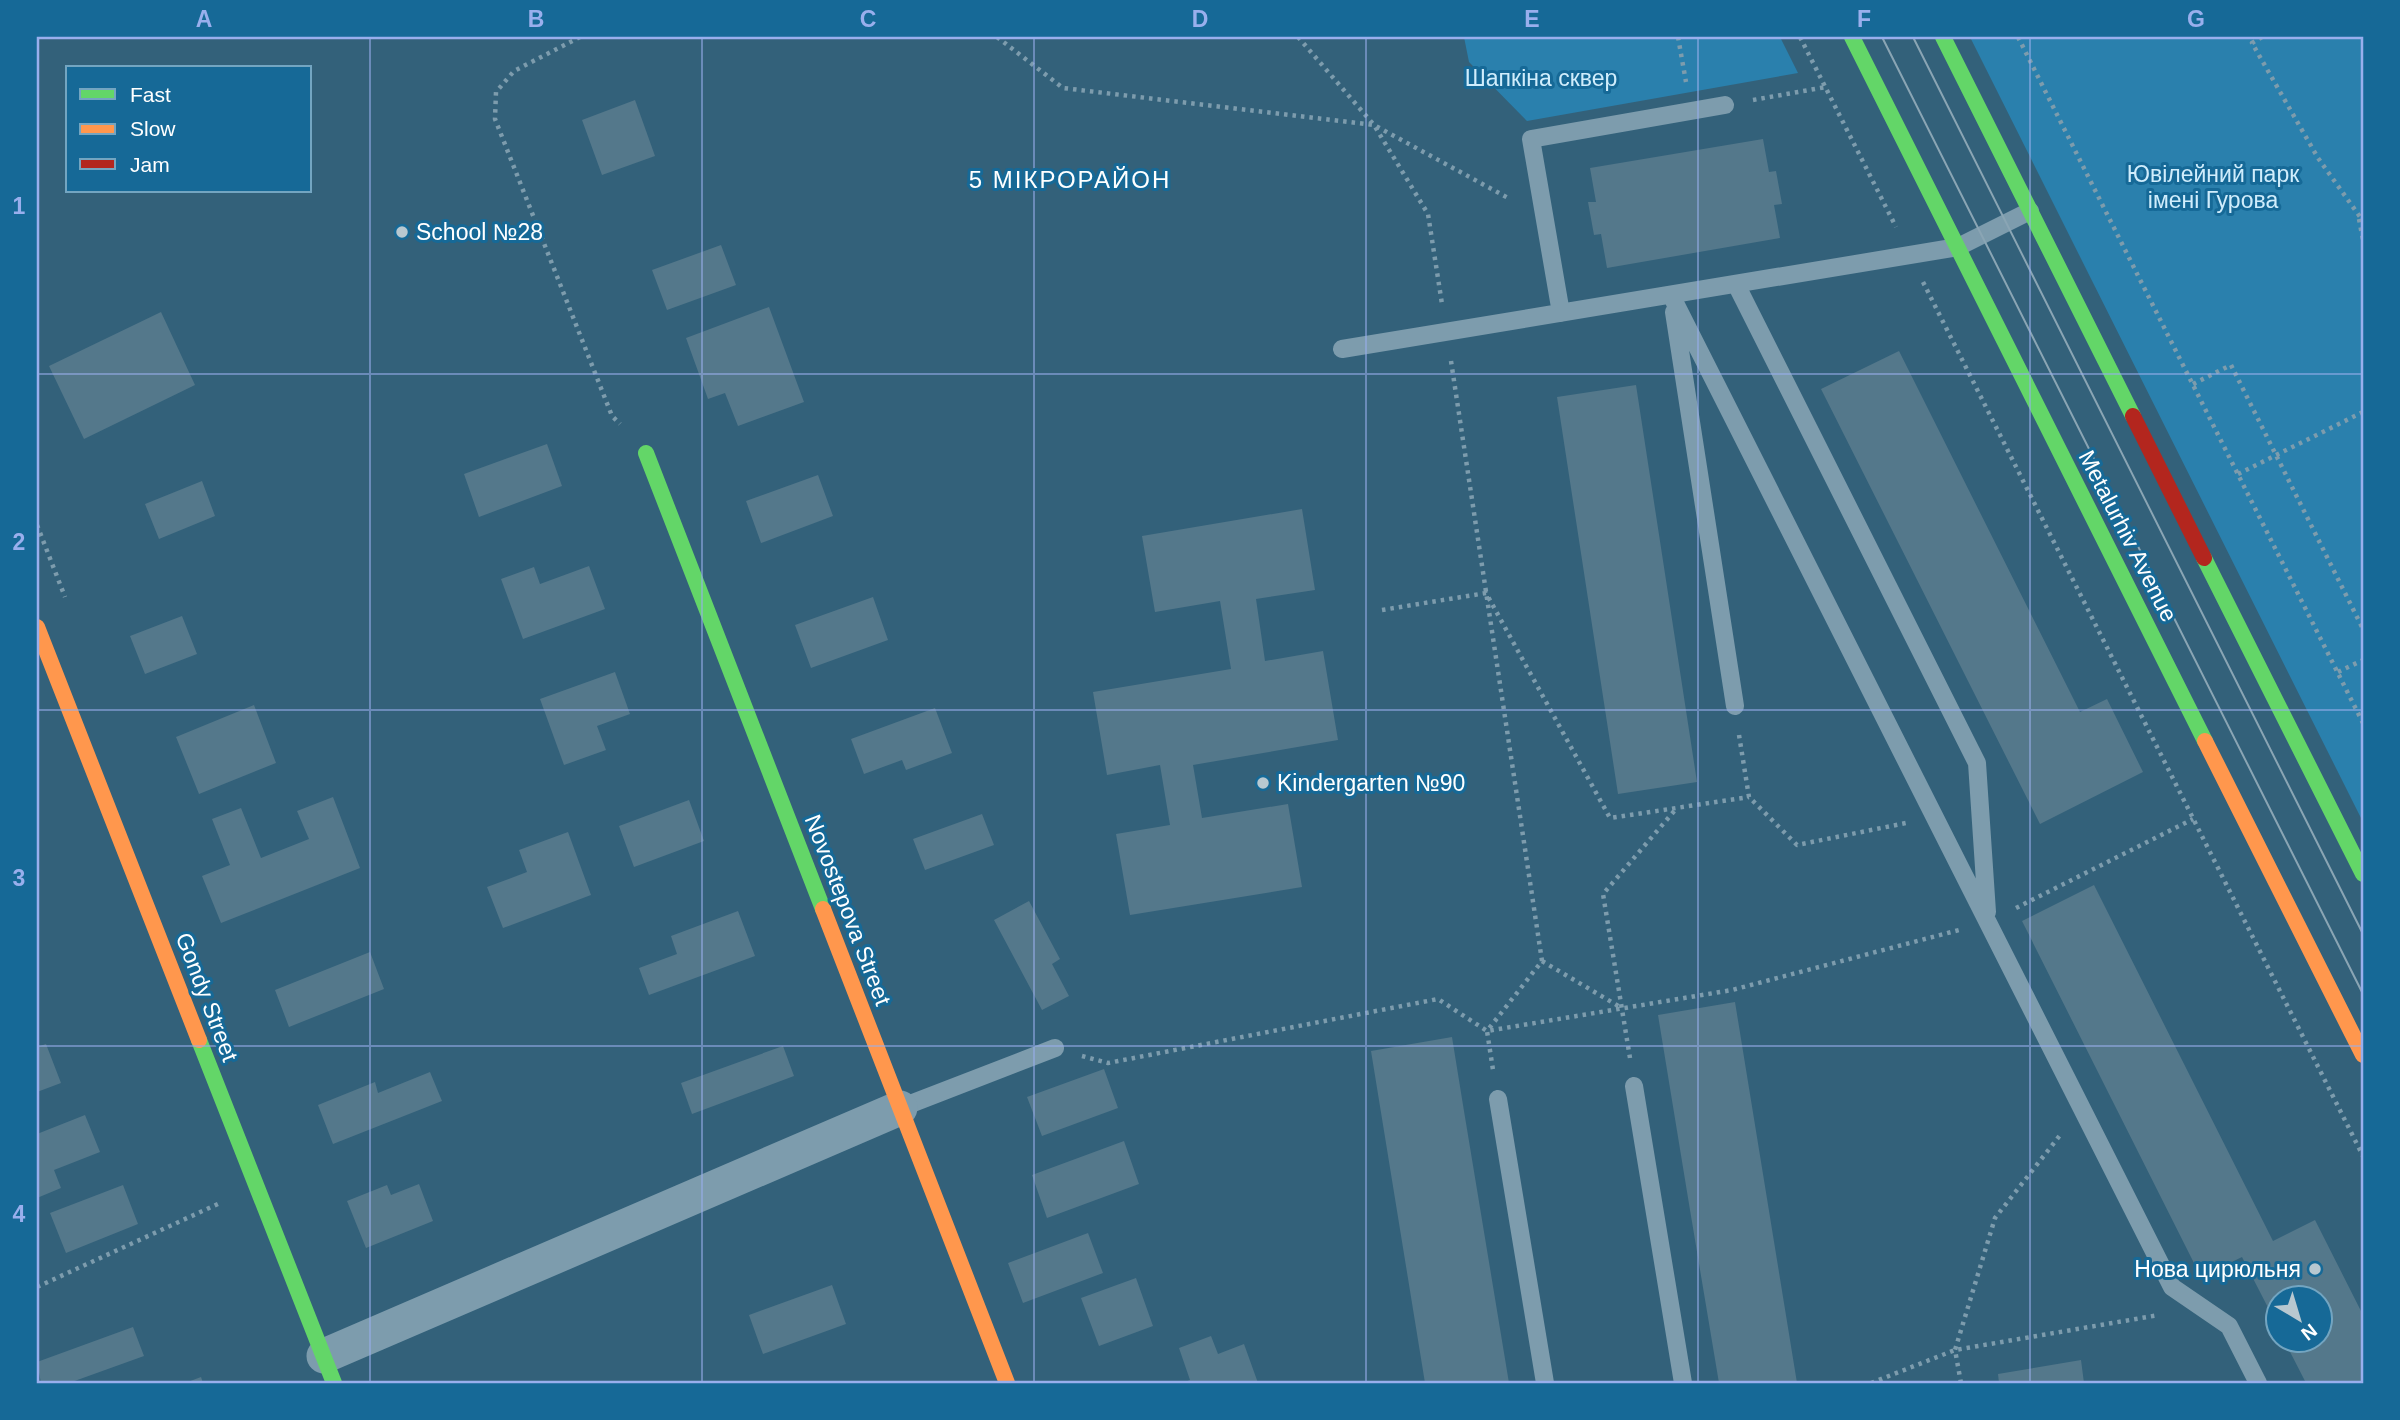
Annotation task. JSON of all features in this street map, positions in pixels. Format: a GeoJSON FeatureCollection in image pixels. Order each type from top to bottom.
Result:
{"type":"FeatureCollection","features":[{"type":"Feature","properties":{"kind":"main road","name":"Metalurhiv Avenue"},"geometry":{"type":"LineString","coordinates":[[1852,37],[2363,1055]]}},
{"type":"Feature","properties":{"kind":"main road"},"geometry":{"type":"LineString","coordinates":[[1943,37],[2363,874]]}},
{"type":"Feature","properties":{"kind":"main road","name":"Novostepova Street"},"geometry":{"type":"LineString","coordinates":[[646,453],[1007,1383]]}},
{"type":"Feature","properties":{"kind":"main road","name":"Gondy Street"},"geometry":{"type":"LineString","coordinates":[[37,626],[329,1370]]}},
{"type":"Feature","properties":{"kind":"street"},"geometry":{"type":"LineString","coordinates":[[329,1370],[900,1108]]}},
{"type":"Feature","properties":{"kind":"lane"},"geometry":{"type":"LineString","coordinates":[[1561,313],[1531,139],[1725,105]]}},
{"type":"Feature","properties":{"kind":"lane"},"geometry":{"type":"LineString","coordinates":[[1342,349],[1958,247],[2030,211]]}},
{"type":"Feature","properties":{"kind":"lane"},"geometry":{"type":"LineString","coordinates":[[1736,284],[1977,764],[1987,922]]}},
{"type":"Feature","properties":{"kind":"lane"},"geometry":{"type":"LineString","coordinates":[[1671,295],[1735,706]]}},
{"type":"Feature","properties":{"kind":"lane"},"geometry":{"type":"LineString","coordinates":[[1671,295],[2172,1287],[2229,1326],[2258,1383]]}},
{"type":"Feature","properties":{"kind":"lane"},"geometry":{"type":"LineString","coordinates":[[900,1108],[1055,1048]]}},
{"type":"Feature","properties":{"kind":"lane"},"geometry":{"type":"LineString","coordinates":[[1634,1086],[1683,1383]]}},
{"type":"Feature","properties":{"kind":"lane"},"geometry":{"type":"LineString","coordinates":[[1498,1099],[1545,1383]]}},
{"type":"Feature","properties":{"kind":"path"},"geometry":{"type":"LineString","coordinates":[[580,37],[513,71],[496,92],[495,120],[612,416],[637,439],[646,453]]}},
{"type":"Feature","properties":{"kind":"path"},"geometry":{"type":"LineString","coordinates":[[997,37],[1063,88],[1374,125],[1544,218]]}},
{"type":"Feature","properties":{"kind":"path"},"geometry":{"type":"LineString","coordinates":[[1298,37],[1374,125],[1428,214],[1542,961],[1487,1031],[1498,1099]]}},
{"type":"Feature","properties":{"kind":"path"},"geometry":{"type":"LineString","coordinates":[[1678,37],[1690,111]]}},
{"type":"Feature","properties":{"kind":"path"},"geometry":{"type":"LineString","coordinates":[[1800,37],[2363,1156]]}},
{"type":"Feature","properties":{"kind":"path"},"geometry":{"type":"LineString","coordinates":[[2018,37],[2363,723]]}},
{"type":"Feature","properties":{"kind":"path"},"geometry":{"type":"LineString","coordinates":[[2262,37],[2252,43],[2318,158],[2361,219],[2363,240]]}},
{"type":"Feature","properties":{"kind":"path"},"geometry":{"type":"LineString","coordinates":[[1725,105],[1826,87]]}},
{"type":"Feature","properties":{"kind":"path"},"geometry":{"type":"LineString","coordinates":[[2193,384],[2231,365],[2363,629]]}},
{"type":"Feature","properties":{"kind":"path"},"geometry":{"type":"LineString","coordinates":[[2238,474],[2363,412]]}},
{"type":"Feature","properties":{"kind":"path"},"geometry":{"type":"LineString","coordinates":[[1382,610],[1486,593]]}},
{"type":"Feature","properties":{"kind":"path"},"geometry":{"type":"LineString","coordinates":[[1486,593],[1610,818],[1749,797]]}},
{"type":"Feature","properties":{"kind":"path"},"geometry":{"type":"LineString","coordinates":[[2338,672],[2363,660]]}},
{"type":"Feature","properties":{"kind":"path"},"geometry":{"type":"LineString","coordinates":[[1735,706],[1749,797],[1797,845],[1934,817]]}},
{"type":"Feature","properties":{"kind":"path"},"geometry":{"type":"LineString","coordinates":[[1634,1086],[1603,894],[1676,808]]}},
{"type":"Feature","properties":{"kind":"path"},"geometry":{"type":"LineString","coordinates":[[1108,1063],[1438,999],[1487,1031],[1732,990],[1987,922],[2193,819]]}},
{"type":"Feature","properties":{"kind":"path"},"geometry":{"type":"LineString","coordinates":[[1542,961],[1622,1008]]}},
{"type":"Feature","properties":{"kind":"path"},"geometry":{"type":"LineString","coordinates":[[1961,1383],[1955,1350],[1995,1218],[2081,1108]]}},
{"type":"Feature","properties":{"kind":"path"},"geometry":{"type":"LineString","coordinates":[[37,1287],[257,1186]]}},
{"type":"Feature","properties":{"kind":"path"},"geometry":{"type":"LineString","coordinates":[[1871,1383],[1955,1350],[2203,1308]]}},
{"type":"Feature","properties":{"kind":"green space","name":"Шапкіна сквер"},"geometry":{"type":"Polygon","coordinates":[[[1464,37],[1780,37],[1798,73],[1527,121],[1469,62],[1464,37]]]}},
{"type":"Feature","properties":{"kind":"green space","name":"Ювілейний парк імені Гурова"},"geometry":{"type":"Polygon","coordinates":[[[1970,37],[2363,37],[2363,822],[1970,37]]]}},
{"type":"Feature","properties":{"kind":"building"},"geometry":{"type":"Polygon","coordinates":[[[635,100],[655,156],[602,175],[582,120],[635,100]]]}},
{"type":"Feature","properties":{"kind":"building"},"geometry":{"type":"Polygon","coordinates":[[[1763,139],[1769,172],[1776,171],[1782,204],[1774,205],[1780,238],[1607,268],[1601,234],[1594,235],[1588,202],[1596,202],[1590,168],[1763,139]]]}},
{"type":"Feature","properties":{"kind":"building"},"geometry":{"type":"Polygon","coordinates":[[[721,245],[736,285],[667,310],[652,270],[721,245]]]}},
{"type":"Feature","properties":{"kind":"building"},"geometry":{"type":"Polygon","coordinates":[[[769,307],[804,402],[738,426],[725,393],[708,399],[686,338],[769,307]]]}},
{"type":"Feature","properties":{"kind":"building"},"geometry":{"type":"Polygon","coordinates":[[[161,312],[195,385],[84,439],[49,366],[161,312]]]}},
{"type":"Feature","properties":{"kind":"building"},"geometry":{"type":"Polygon","coordinates":[[[1899,351],[2080,712],[2107,699],[2143,772],[2040,824],[1821,389],[1899,351]]]}},
{"type":"Feature","properties":{"kind":"building"},"geometry":{"type":"Polygon","coordinates":[[[1636,385],[1697,782],[1618,794],[1557,397],[1636,385]]]}},
{"type":"Feature","properties":{"kind":"building"},"geometry":{"type":"Polygon","coordinates":[[[547,444],[562,486],[479,517],[464,474],[547,444]]]}},
{"type":"Feature","properties":{"kind":"building"},"geometry":{"type":"Polygon","coordinates":[[[818,475],[833,516],[761,543],[746,501],[818,475]]]}},
{"type":"Feature","properties":{"kind":"building"},"geometry":{"type":"Polygon","coordinates":[[[202,481],[215,516],[159,539],[145,504],[202,481]]]}},
{"type":"Feature","properties":{"kind":"building"},"geometry":{"type":"Polygon","coordinates":[[[1302,509],[1315,590],[1256,599],[1265,661],[1323,651],[1338,740],[1193,765],[1202,818],[1288,804],[1302,887],[1130,915],[1116,834],[1170,825],[1160,765],[1107,775],[1093,692],[1231,669],[1220,601],[1155,612],[1142,536],[1302,509]]]}},
{"type":"Feature","properties":{"kind":"building"},"geometry":{"type":"Polygon","coordinates":[[[589,566],[605,609],[523,639],[501,579],[534,567],[540,584],[589,566]]]}},
{"type":"Feature","properties":{"kind":"building"},"geometry":{"type":"Polygon","coordinates":[[[873,597],[888,640],[811,668],[795,625],[873,597]]]}},
{"type":"Feature","properties":{"kind":"building"},"geometry":{"type":"Polygon","coordinates":[[[182,616],[197,654],[145,674],[130,636],[182,616]]]}},
{"type":"Feature","properties":{"kind":"building"},"geometry":{"type":"Polygon","coordinates":[[[615,672],[630,714],[597,726],[606,750],[564,765],[540,699],[615,672]]]}},
{"type":"Feature","properties":{"kind":"building"},"geometry":{"type":"Polygon","coordinates":[[[254,705],[276,763],[199,794],[176,737],[254,705]]]}},
{"type":"Feature","properties":{"kind":"building"},"geometry":{"type":"Polygon","coordinates":[[[935,708],[952,753],[906,770],[902,760],[864,774],[851,739],[935,708]]]}},
{"type":"Feature","properties":{"kind":"building"},"geometry":{"type":"Polygon","coordinates":[[[333,797],[360,868],[221,923],[202,876],[230,865],[212,819],[241,808],[261,858],[309,839],[297,811],[333,797]]]}},
{"type":"Feature","properties":{"kind":"building"},"geometry":{"type":"Polygon","coordinates":[[[689,800],[704,841],[634,867],[619,826],[689,800]]]}},
{"type":"Feature","properties":{"kind":"building"},"geometry":{"type":"Polygon","coordinates":[[[982,814],[994,845],[925,870],[913,839],[982,814]]]}},
{"type":"Feature","properties":{"kind":"building"},"geometry":{"type":"Polygon","coordinates":[[[568,832],[591,895],[503,928],[487,887],[527,872],[519,850],[568,832]]]}},
{"type":"Feature","properties":{"kind":"building"},"geometry":{"type":"Polygon","coordinates":[[[2094,885],[2273,1241],[2315,1220],[2363,1315],[2363,1383],[2306,1383],[2291,1354],[2334,1354],[2334,1284],[2264,1284],[2264,1300],[2242,1257],[2201,1277],[2022,921],[2094,885]]]}},
{"type":"Feature","properties":{"kind":"building"},"geometry":{"type":"Polygon","coordinates":[[[1029,901],[1060,959],[1052,964],[1069,996],[1042,1010],[994,920],[1029,901]]]}},
{"type":"Feature","properties":{"kind":"building"},"geometry":{"type":"Polygon","coordinates":[[[738,911],[755,956],[649,995],[639,968],[677,954],[671,936],[738,911]]]}},
{"type":"Feature","properties":{"kind":"building"},"geometry":{"type":"Polygon","coordinates":[[[370,952],[384,989],[289,1027],[275,990],[370,952]]]}},
{"type":"Feature","properties":{"kind":"building"},"geometry":{"type":"Polygon","coordinates":[[[1735,1002],[1797,1383],[1719,1383],[1658,1015],[1735,1002]]]}},
{"type":"Feature","properties":{"kind":"building"},"geometry":{"type":"Polygon","coordinates":[[[1452,1037],[1509,1383],[1425,1383],[1371,1051],[1452,1037]]]}},
{"type":"Feature","properties":{"kind":"building"},"geometry":{"type":"Polygon","coordinates":[[[46,1044],[61,1083],[37,1092],[37,1047],[46,1044]]]}},
{"type":"Feature","properties":{"kind":"building"},"geometry":{"type":"Polygon","coordinates":[[[783,1046],[794,1076],[692,1114],[681,1083],[783,1046]]]}},
{"type":"Feature","properties":{"kind":"building"},"geometry":{"type":"Polygon","coordinates":[[[1104,1069],[1118,1108],[1042,1136],[1027,1097],[1104,1069]]]}},
{"type":"Feature","properties":{"kind":"building"},"geometry":{"type":"Polygon","coordinates":[[[430,1072],[442,1101],[333,1144],[318,1105],[375,1082],[378,1093],[430,1072]]]}},
{"type":"Feature","properties":{"kind":"building"},"geometry":{"type":"Polygon","coordinates":[[[85,1115],[100,1152],[54,1170],[61,1188],[37,1198],[37,1134],[85,1115]]]}},
{"type":"Feature","properties":{"kind":"building"},"geometry":{"type":"Polygon","coordinates":[[[1124,1141],[1139,1184],[1047,1218],[1032,1175],[1124,1141]]]}},
{"type":"Feature","properties":{"kind":"building"},"geometry":{"type":"Polygon","coordinates":[[[419,1184],[433,1221],[366,1248],[347,1201],[387,1185],[391,1195],[419,1184]]]}},
{"type":"Feature","properties":{"kind":"building"},"geometry":{"type":"Polygon","coordinates":[[[123,1185],[138,1224],[66,1253],[50,1213],[123,1185]]]}},
{"type":"Feature","properties":{"kind":"building"},"geometry":{"type":"Polygon","coordinates":[[[1088,1233],[1103,1273],[1023,1303],[1008,1263],[1088,1233]]]}},
{"type":"Feature","properties":{"kind":"building"},"geometry":{"type":"Polygon","coordinates":[[[1136,1278],[1153,1326],[1099,1346],[1081,1298],[1136,1278]]]}},
{"type":"Feature","properties":{"kind":"building"},"geometry":{"type":"Polygon","coordinates":[[[832,1285],[846,1324],[763,1354],[749,1315],[832,1285]]]}},
{"type":"Feature","properties":{"kind":"building"},"geometry":{"type":"Polygon","coordinates":[[[133,1327],[144,1356],[69,1383],[41,1383],[37,1362],[133,1327]]]}},
{"type":"Feature","properties":{"kind":"building"},"geometry":{"type":"Polygon","coordinates":[[[1211,1336],[1218,1354],[1244,1344],[1258,1383],[1182,1383],[1190,1380],[1179,1348],[1211,1336]]]}},
{"type":"Feature","properties":{"kind":"building"},"geometry":{"type":"Polygon","coordinates":[[[2081,1360],[2084,1383],[1999,1383],[1998,1374],[2081,1360]]]}},
{"type":"Feature","properties":{"kind":"building"},"geometry":{"type":"Polygon","coordinates":[[[201,1377],[203,1383],[185,1383],[201,1377]]]}},
{"type":"Feature","properties":{"kind":"tram line"},"geometry":{"type":"LineString","coordinates":[[1882,37],[2363,994]]}},
{"type":"Feature","properties":{"kind":"tram line"},"geometry":{"type":"LineString","coordinates":[[1913,37],[2363,934]]}},
{"type":"Feature","properties":{"kind":"traffic: fast"},"geometry":{"type":"LineString","coordinates":[[1852,37],[2205,741]]}},
{"type":"Feature","properties":{"kind":"traffic: fast"},"geometry":{"type":"LineString","coordinates":[[1943,37],[2133,416]]}},
{"type":"Feature","properties":{"kind":"traffic: fast"},"geometry":{"type":"LineString","coordinates":[[646,453],[823,909]]}},
{"type":"Feature","properties":{"kind":"traffic: fast"},"geometry":{"type":"LineString","coordinates":[[2204,558],[2363,874]]}},
{"type":"Feature","properties":{"kind":"traffic: fast"},"geometry":{"type":"LineString","coordinates":[[199,1040],[334,1383]]}},
{"type":"Feature","properties":{"kind":"traffic: slow"},"geometry":{"type":"LineString","coordinates":[[37,627],[199,1040]]}},
{"type":"Feature","properties":{"kind":"traffic: slow"},"geometry":{"type":"LineString","coordinates":[[2205,741],[2363,1055]]}},
{"type":"Feature","properties":{"kind":"traffic: slow"},"geometry":{"type":"LineString","coordinates":[[823,909],[1007,1383]]}},
{"type":"Feature","properties":{"kind":"traffic: jam"},"geometry":{"type":"LineString","coordinates":[[2133,416],[2204,558]]}},
{"type":"Feature","properties":{"kind":"place","name":"School №28"},"geometry":{"type":"Point","coordinates":[402,232]}},
{"type":"Feature","properties":{"kind":"place","name":"Kindergarten №90"},"geometry":{"type":"Point","coordinates":[1263,783]}},
{"type":"Feature","properties":{"kind":"place","name":"Нова цирюльня"},"geometry":{"type":"Point","coordinates":[2315,1269]}},
{"type":"Feature","properties":{"kind":"district","name":"5 МІКРОРАЙОН"},"geometry":{"type":"Point","coordinates":[1070,179]}}]}
